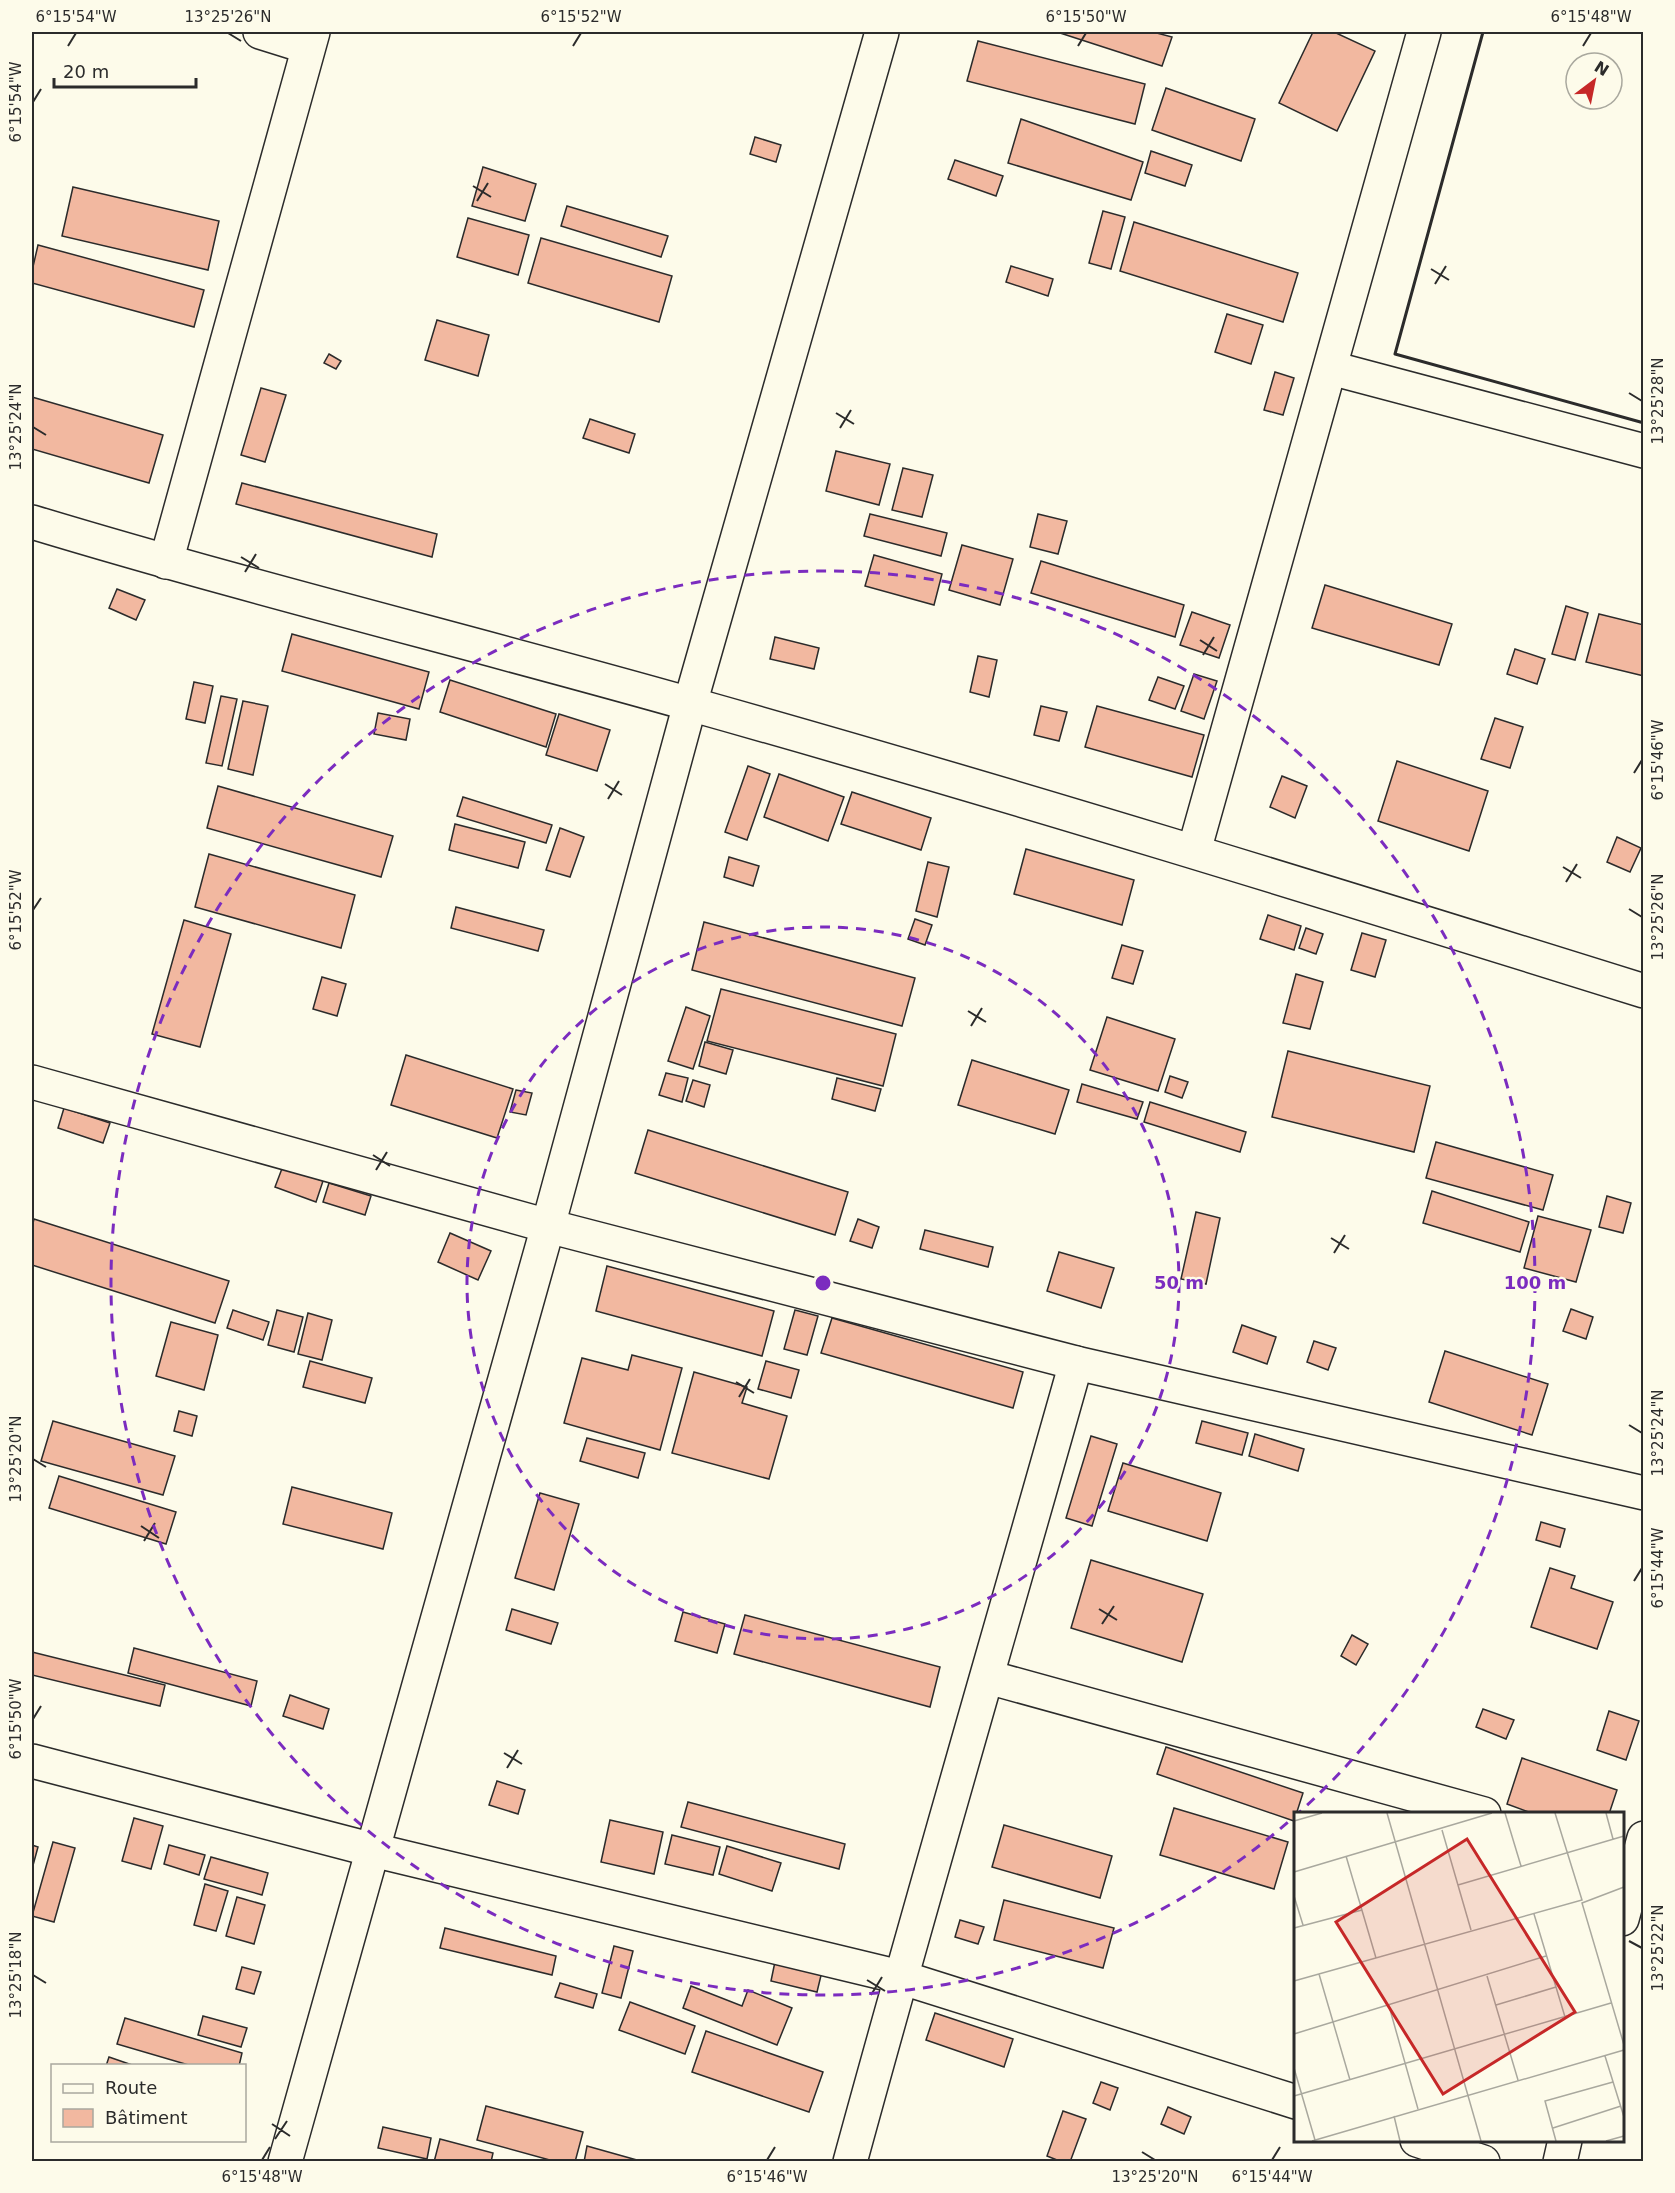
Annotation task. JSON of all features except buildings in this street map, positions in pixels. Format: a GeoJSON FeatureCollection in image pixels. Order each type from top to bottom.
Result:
{"type":"FeatureCollection","features":[{"type":"Feature","properties":{"kind":"street"},"geometry":{"type":"LineString","coordinates":[[165,562],[310,39],[260,32]]}},
{"type":"Feature","properties":{"kind":"street"},"geometry":{"type":"LineString","coordinates":[[285,2162],[548,1226],[690,704],[882,32]]}},
{"type":"Feature","properties":{"kind":"street"},"geometry":{"type":"LineString","coordinates":[[1194,851],[1424,32]]}},
{"type":"Feature","properties":{"kind":"street"},"geometry":{"type":"LineString","coordinates":[[1330,368],[1644,451]]}},
{"type":"Feature","properties":{"kind":"street"},"geometry":{"type":"LineString","coordinates":[[32,522],[165,562],[690,704],[1194,851],[1644,991]]}},
{"type":"Feature","properties":{"kind":"street"},"geometry":{"type":"LineString","coordinates":[[32,1082],[548,1226],[1076,1363],[1644,1493]]}},
{"type":"Feature","properties":{"kind":"street"},"geometry":{"type":"LineString","coordinates":[[850,2162],[900,1977],[988,1677],[1076,1363]]}},
{"type":"Feature","properties":{"kind":"street"},"geometry":{"type":"LineString","coordinates":[[988,1677],[1477,1812]]}},
{"type":"Feature","properties":{"kind":"street"},"geometry":{"type":"LineString","coordinates":[[32,1761],[373,1850],[900,1977],[1294,2101]]}},
{"type":"Feature","properties":{"kind":"street"},"geometry":{"type":"LineString","coordinates":[[1624,1913],[1635,1849]]}},
{"type":"Feature","properties":{"kind":"street"},"geometry":{"type":"LineString","coordinates":[[1423,2142],[1483,2162]]}},
{"type":"Feature","properties":{"kind":"street"},"geometry":{"type":"LineString","coordinates":[[1560,2162],[1565,2142]]}},
{"type":"Feature","properties":{"kind":"wall"},"geometry":{"type":"LineString","coordinates":[[1483,32],[1395,354],[1644,423]]}}]}
